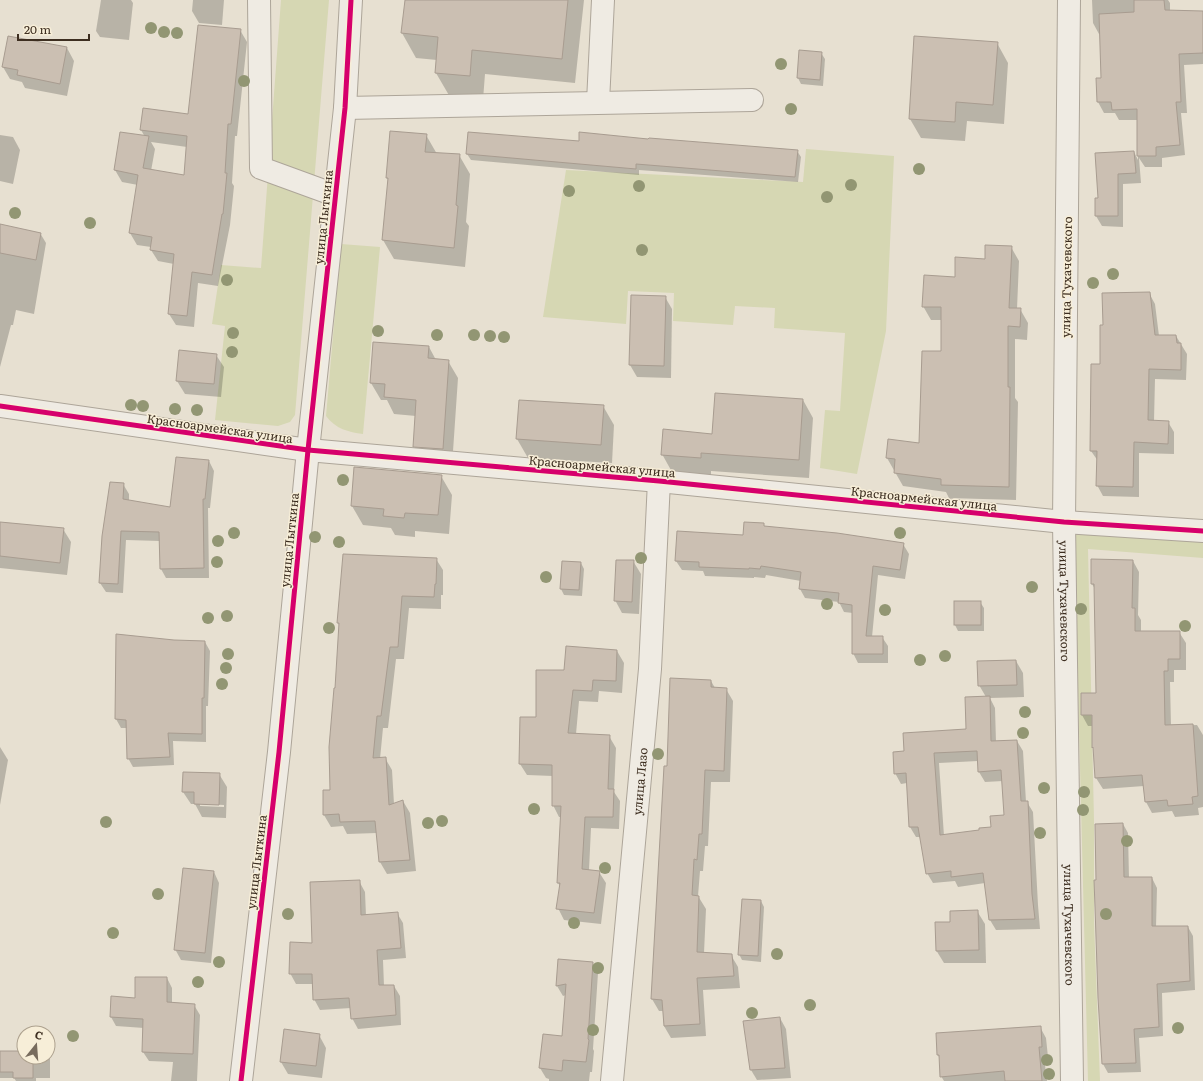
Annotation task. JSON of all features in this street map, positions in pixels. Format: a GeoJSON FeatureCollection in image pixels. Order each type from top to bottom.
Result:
{"type":"FeatureCollection","features":[{"type":"Feature","properties":{"kind":"street"},"geometry":{"type":"LineString","coordinates":[[259,0],[261,168],[335,195]]}},
{"type":"Feature","properties":{"kind":"street","name":"улица Лыткина"},"geometry":{"type":"LineString","coordinates":[[241,1081],[279,752],[308,450],[345,108],[351,0]]}},
{"type":"Feature","properties":{"kind":"street"},"geometry":{"type":"LineString","coordinates":[[598,102],[603,0]]}},
{"type":"Feature","properties":{"kind":"street"},"geometry":{"type":"LineString","coordinates":[[1059,0],[1069,0]]}},
{"type":"Feature","properties":{"kind":"street","name":"улица Тухачевского"},"geometry":{"type":"LineString","coordinates":[[1069,0],[1064,522],[1072,1081]]}},
{"type":"Feature","properties":{"kind":"street"},"geometry":{"type":"LineString","coordinates":[[345,108],[752,100]]}},
{"type":"Feature","properties":{"kind":"street","name":"Красноармейская улица"},"geometry":{"type":"LineString","coordinates":[[0,406],[308,450],[659,481],[1064,522],[1203,531]]}},
{"type":"Feature","properties":{"kind":"street","name":"улица Лазо"},"geometry":{"type":"LineString","coordinates":[[612,1081],[650,669],[659,481]]}},
{"type":"Feature","properties":{"kind":"green space"},"geometry":{"type":"Polygon","coordinates":[[[281,0],[329,0],[295,415],[290,422],[278,426],[215,420],[225,326],[212,324],[221,265],[261,268],[281,0]]]}},
{"type":"Feature","properties":{"kind":"green space"},"geometry":{"type":"Polygon","coordinates":[[[806,149],[894,156],[886,331],[857,474],[820,468],[825,410],[840,411],[845,333],[774,328],[775,308],[735,306],[733,325],[673,321],[674,293],[628,291],[626,324],[543,317],[566,170],[803,182],[806,149]]]}},
{"type":"Feature","properties":{"kind":"green space"},"geometry":{"type":"Polygon","coordinates":[[[341,244],[380,247],[363,434],[338,427],[326,416],[341,244]]]}},
{"type":"Feature","properties":{"kind":"green space"},"geometry":{"type":"Polygon","coordinates":[[[1074,531],[1203,542],[1203,558],[1088,549],[1094,820],[1094,922],[1100,1081],[1088,1081],[1074,531]]]}},
{"type":"Feature","properties":{"kind":"building"},"geometry":{"type":"Polygon","coordinates":[[[405,0],[568,0],[562,59],[472,50],[470,76],[435,73],[438,37],[401,33],[405,0]]]}},
{"type":"Feature","properties":{"kind":"building"},"geometry":{"type":"Polygon","coordinates":[[[1134,0],[1164,0],[1165,10],[1203,11],[1203,53],[1179,54],[1181,102],[1176,102],[1180,145],[1156,147],[1156,156],[1137,156],[1137,109],[1112,110],[1111,102],[1097,102],[1096,78],[1101,78],[1099,14],[1134,12],[1134,0]]]}},
{"type":"Feature","properties":{"kind":"building"},"geometry":{"type":"Polygon","coordinates":[[[198,25],[241,29],[231,124],[228,124],[225,173],[227,173],[223,214],[212,275],[192,272],[187,316],[168,314],[174,254],[150,250],[152,237],[129,233],[138,175],[114,170],[120,132],[149,136],[143,168],[184,175],[187,136],[140,130],[143,108],[188,114],[198,25]]]}},
{"type":"Feature","properties":{"kind":"building"},"geometry":{"type":"Polygon","coordinates":[[[8,36],[67,47],[60,84],[17,75],[18,70],[2,67],[8,36]]]}},
{"type":"Feature","properties":{"kind":"building"},"geometry":{"type":"Polygon","coordinates":[[[914,36],[998,42],[993,105],[956,102],[955,122],[909,119],[914,36]]]}},
{"type":"Feature","properties":{"kind":"building"},"geometry":{"type":"Polygon","coordinates":[[[799,50],[822,52],[820,80],[797,78],[799,50]]]}},
{"type":"Feature","properties":{"kind":"building"},"geometry":{"type":"Polygon","coordinates":[[[390,131],[427,134],[425,152],[460,154],[456,205],[458,206],[454,248],[382,240],[388,178],[386,178],[390,131]]]}},
{"type":"Feature","properties":{"kind":"building"},"geometry":{"type":"Polygon","coordinates":[[[468,132],[579,141],[579,132],[648,139],[798,150],[795,177],[636,164],[636,169],[466,154],[468,132]]]}},
{"type":"Feature","properties":{"kind":"building"},"geometry":{"type":"Polygon","coordinates":[[[1134,151],[1136,173],[1118,174],[1118,216],[1095,216],[1095,198],[1098,198],[1095,153],[1134,151]]]}},
{"type":"Feature","properties":{"kind":"building"},"geometry":{"type":"Polygon","coordinates":[[[0,224],[41,233],[36,260],[0,253],[0,224]]]}},
{"type":"Feature","properties":{"kind":"building"},"geometry":{"type":"Polygon","coordinates":[[[985,245],[1012,246],[1009,308],[1021,308],[1020,327],[1008,326],[1008,387],[1010,387],[1009,487],[941,485],[941,479],[894,473],[895,459],[886,458],[888,439],[919,443],[922,351],[941,351],[941,307],[922,307],[924,275],[955,277],[955,257],[985,259],[985,245]]]}},
{"type":"Feature","properties":{"kind":"building"},"geometry":{"type":"Polygon","coordinates":[[[1150,292],[1155,335],[1176,335],[1177,343],[1181,343],[1181,370],[1149,369],[1148,420],[1169,421],[1168,444],[1134,442],[1133,487],[1096,486],[1097,451],[1090,451],[1091,364],[1100,364],[1100,325],[1103,325],[1102,293],[1150,292]]]}},
{"type":"Feature","properties":{"kind":"building"},"geometry":{"type":"Polygon","coordinates":[[[631,295],[666,296],[664,366],[629,365],[631,295]]]}},
{"type":"Feature","properties":{"kind":"building"},"geometry":{"type":"Polygon","coordinates":[[[373,342],[429,346],[428,358],[449,360],[443,449],[413,447],[416,400],[384,397],[385,384],[370,383],[373,342]]]}},
{"type":"Feature","properties":{"kind":"building"},"geometry":{"type":"Polygon","coordinates":[[[179,350],[217,354],[214,384],[176,381],[179,350]]]}},
{"type":"Feature","properties":{"kind":"building"},"geometry":{"type":"Polygon","coordinates":[[[715,393],[803,399],[799,460],[701,453],[701,458],[661,455],[663,429],[712,434],[715,393]]]}},
{"type":"Feature","properties":{"kind":"building"},"geometry":{"type":"Polygon","coordinates":[[[519,400],[604,405],[601,445],[516,439],[519,400]]]}},
{"type":"Feature","properties":{"kind":"building"},"geometry":{"type":"Polygon","coordinates":[[[176,457],[209,460],[205,499],[203,499],[204,568],[160,569],[159,532],[121,531],[118,584],[99,583],[102,536],[110,482],[124,483],[123,499],[170,507],[176,457]]]}},
{"type":"Feature","properties":{"kind":"building"},"geometry":{"type":"Polygon","coordinates":[[[354,467],[442,475],[438,515],[405,513],[404,518],[383,516],[384,509],[351,506],[354,467]]]}},
{"type":"Feature","properties":{"kind":"building"},"geometry":{"type":"Polygon","coordinates":[[[0,522],[64,528],[60,563],[0,556],[0,522]]]}},
{"type":"Feature","properties":{"kind":"building"},"geometry":{"type":"Polygon","coordinates":[[[744,522],[764,523],[764,526],[837,533],[904,543],[900,570],[873,566],[866,636],[883,636],[883,654],[852,654],[852,605],[838,603],[839,593],[799,589],[801,572],[761,566],[760,569],[699,567],[699,562],[675,561],[677,531],[743,535],[744,522]]]}},
{"type":"Feature","properties":{"kind":"building"},"geometry":{"type":"Polygon","coordinates":[[[343,554],[437,558],[434,597],[402,596],[398,647],[390,647],[381,716],[377,716],[373,758],[386,757],[389,805],[403,800],[410,860],[379,862],[375,821],[340,822],[339,814],[323,815],[323,790],[330,790],[329,747],[335,688],[339,623],[337,623],[343,554]]]}},
{"type":"Feature","properties":{"kind":"building"},"geometry":{"type":"Polygon","coordinates":[[[1091,559],[1133,560],[1132,608],[1135,608],[1135,631],[1180,631],[1180,659],[1168,659],[1168,671],[1164,671],[1165,725],[1193,724],[1198,796],[1192,797],[1193,804],[1168,806],[1167,800],[1145,802],[1142,775],[1095,778],[1093,747],[1092,748],[1092,715],[1081,715],[1081,693],[1096,693],[1094,584],[1091,584],[1091,559]]]}},
{"type":"Feature","properties":{"kind":"building"},"geometry":{"type":"Polygon","coordinates":[[[616,560],[634,560],[632,602],[614,601],[616,560]]]}},
{"type":"Feature","properties":{"kind":"building"},"geometry":{"type":"Polygon","coordinates":[[[562,561],[581,562],[579,590],[560,589],[562,561]]]}},
{"type":"Feature","properties":{"kind":"building"},"geometry":{"type":"Polygon","coordinates":[[[954,601],[981,601],[981,625],[954,625],[954,601]]]}},
{"type":"Feature","properties":{"kind":"building"},"geometry":{"type":"Polygon","coordinates":[[[116,634],[174,640],[205,641],[202,734],[168,733],[170,757],[127,759],[126,720],[115,719],[116,634]]]}},
{"type":"Feature","properties":{"kind":"building"},"geometry":{"type":"Polygon","coordinates":[[[566,646],[617,650],[616,681],[593,680],[592,691],[573,690],[568,733],[610,735],[608,789],[614,789],[613,817],[585,817],[582,869],[600,871],[594,913],[556,909],[560,883],[557,883],[561,806],[552,806],[552,765],[519,764],[520,717],[536,717],[536,670],[564,670],[566,646]]]}},
{"type":"Feature","properties":{"kind":"building"},"geometry":{"type":"Polygon","coordinates":[[[1016,660],[1017,685],[978,686],[977,661],[1016,660]]]}},
{"type":"Feature","properties":{"kind":"building"},"geometry":{"type":"Polygon","coordinates":[[[670,678],[711,680],[711,687],[727,688],[724,771],[705,770],[702,834],[699,834],[697,860],[694,859],[692,895],[699,896],[697,952],[732,954],[734,976],[697,978],[700,1024],[664,1026],[662,1000],[651,999],[664,766],[667,766],[670,678]]]}},
{"type":"Feature","properties":{"kind":"building"},"geometry":{"type":"Polygon","coordinates":[[[990,696],[991,741],[1017,740],[1021,801],[1028,801],[1032,894],[1035,919],[989,920],[983,873],[951,877],[951,871],[926,874],[918,827],[909,827],[906,773],[894,774],[893,752],[904,751],[903,733],[966,729],[965,697],[990,696]],[[977,751],[934,753],[940,835],[991,827],[990,816],[1004,815],[1001,770],[978,772],[977,751]]]}},
{"type":"Feature","properties":{"kind":"building"},"geometry":{"type":"Polygon","coordinates":[[[183,772],[220,773],[219,805],[194,804],[194,792],[182,792],[183,772]]]}},
{"type":"Feature","properties":{"kind":"building"},"geometry":{"type":"Polygon","coordinates":[[[1123,823],[1124,877],[1152,877],[1152,926],[1188,926],[1190,981],[1157,984],[1159,1027],[1134,1029],[1136,1063],[1102,1064],[1094,880],[1096,880],[1095,824],[1123,823]]]}},
{"type":"Feature","properties":{"kind":"building"},"geometry":{"type":"Polygon","coordinates":[[[183,868],[214,871],[205,953],[174,950],[183,868]]]}},
{"type":"Feature","properties":{"kind":"building"},"geometry":{"type":"Polygon","coordinates":[[[360,880],[361,915],[398,912],[401,948],[377,950],[379,985],[394,985],[396,1015],[351,1019],[349,998],[313,1000],[312,974],[289,974],[290,942],[312,943],[310,882],[360,880]]]}},
{"type":"Feature","properties":{"kind":"building"},"geometry":{"type":"Polygon","coordinates":[[[742,899],[761,900],[758,956],[738,955],[742,899]]]}},
{"type":"Feature","properties":{"kind":"building"},"geometry":{"type":"Polygon","coordinates":[[[978,910],[979,950],[936,951],[935,922],[950,922],[950,911],[978,910]]]}},
{"type":"Feature","properties":{"kind":"building"},"geometry":{"type":"Polygon","coordinates":[[[558,959],[593,962],[589,1040],[586,1062],[563,1060],[562,1071],[539,1068],[543,1034],[562,1036],[566,984],[556,986],[558,959]]]}},
{"type":"Feature","properties":{"kind":"building"},"geometry":{"type":"Polygon","coordinates":[[[135,977],[167,977],[167,1002],[195,1004],[193,1054],[142,1052],[143,1019],[110,1017],[111,996],[135,998],[135,977]]]}},
{"type":"Feature","properties":{"kind":"building"},"geometry":{"type":"Polygon","coordinates":[[[780,1017],[785,1068],[750,1070],[743,1021],[780,1017]]]}},
{"type":"Feature","properties":{"kind":"building"},"geometry":{"type":"Polygon","coordinates":[[[1041,1026],[1042,1047],[1039,1047],[1042,1081],[1005,1081],[1004,1071],[940,1077],[936,1033],[1041,1026]]]}},
{"type":"Feature","properties":{"kind":"building"},"geometry":{"type":"Polygon","coordinates":[[[284,1029],[320,1034],[316,1066],[280,1062],[284,1029]]]}},
{"type":"Feature","properties":{"kind":"building"},"geometry":{"type":"Polygon","coordinates":[[[0,1051],[16,1051],[16,1065],[33,1065],[33,1078],[13,1078],[13,1072],[0,1072],[0,1051]]]}},
{"type":"Feature","properties":{"kind":"cycle path"},"geometry":{"type":"LineString","coordinates":[[241,1081],[279,752],[308,450],[345,108],[351,0]]}},
{"type":"Feature","properties":{"kind":"cycle path"},"geometry":{"type":"LineString","coordinates":[[0,406],[308,450],[659,481],[1064,522],[1203,531]]}}]}
